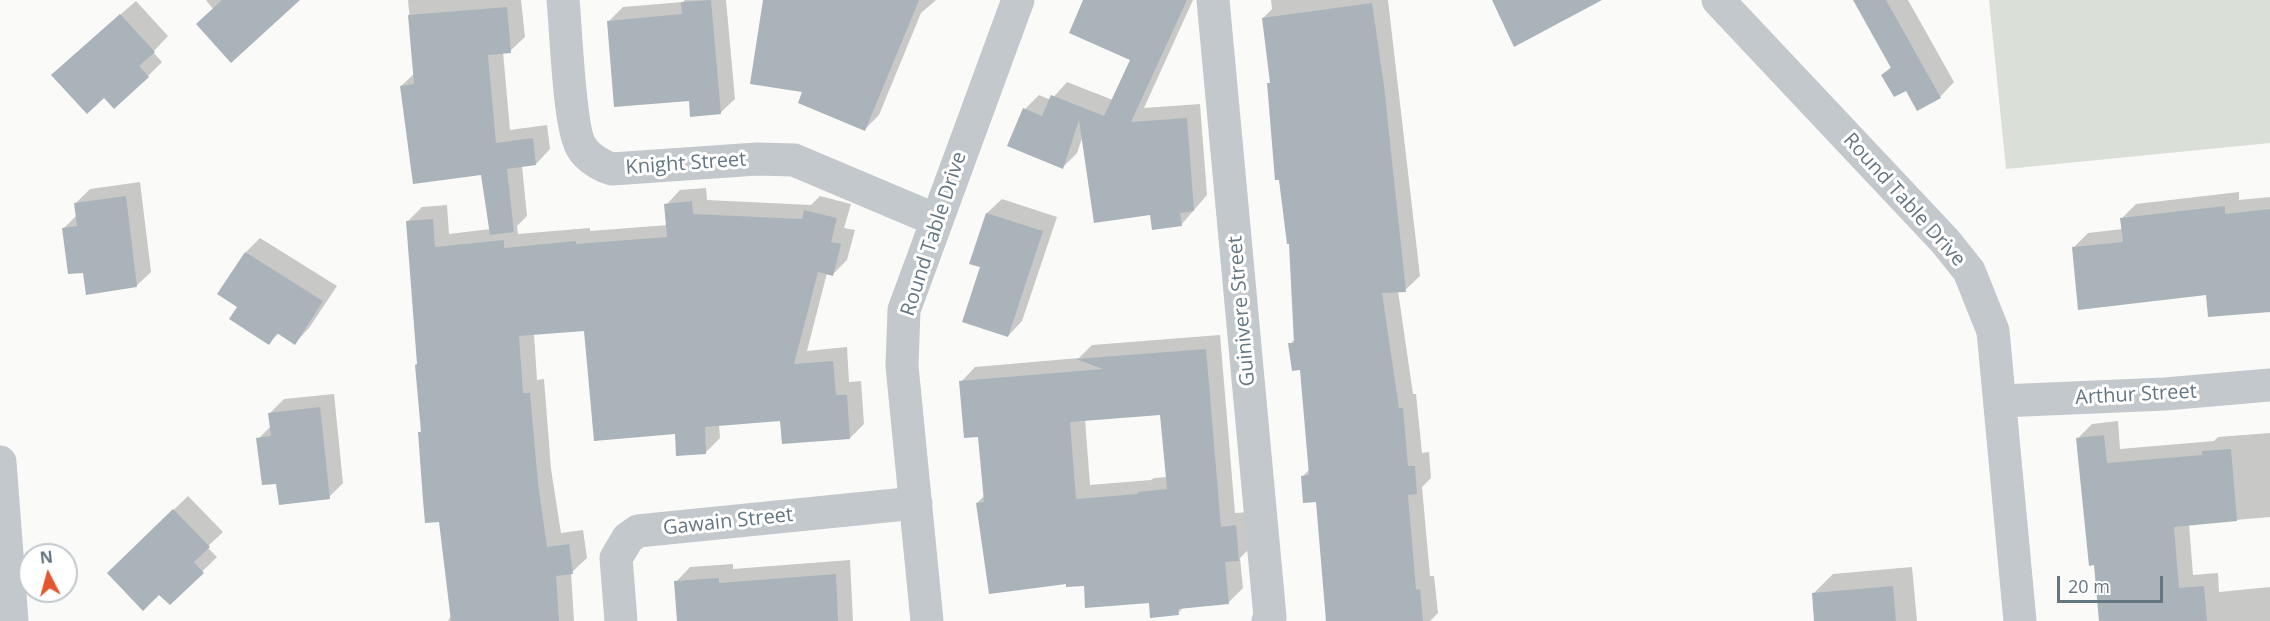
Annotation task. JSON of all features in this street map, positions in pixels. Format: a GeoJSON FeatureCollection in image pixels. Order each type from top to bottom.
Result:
{"type":"FeatureCollection","features":[{"type":"Feature","properties":{"kind":"street","name":"Knight Street"},"geometry":{"type":"LineString","coordinates":[[563,0],[574,126],[581,148],[602,166],[612,169],[757,159],[794,160],[936,220]]}},
{"type":"Feature","properties":{"kind":"street","name":"Round Table Drive"},"geometry":{"type":"LineString","coordinates":[[927,621],[902,366],[904,310],[1018,0]]}},
{"type":"Feature","properties":{"kind":"street","name":"Guinivere Street"},"geometry":{"type":"LineString","coordinates":[[1213,0],[1270,617],[1268,621]]}},
{"type":"Feature","properties":{"kind":"street","name":"Round Table Drive"},"geometry":{"type":"LineString","coordinates":[[1718,0],[1945,241],[1969,271],[1993,331],[2020,621]]}},
{"type":"Feature","properties":{"kind":"street","name":"Arthur Street"},"geometry":{"type":"LineString","coordinates":[[2001,401],[2165,394],[2270,385]]}},
{"type":"Feature","properties":{"kind":"street"},"geometry":{"type":"LineString","coordinates":[[0,462],[12,621]]}},
{"type":"Feature","properties":{"kind":"street","name":"Gawain Street"},"geometry":{"type":"LineString","coordinates":[[621,621],[616,558],[628,538],[638,531],[916,503]]}},
{"type":"Feature","properties":{"kind":"shaded area"},"geometry":{"type":"Polygon","coordinates":[[[1989,0],[2270,0],[2270,143],[2006,169],[1989,0]]]}},
{"type":"Feature","properties":{"kind":"building"},"geometry":{"type":"Polygon","coordinates":[[[222,0],[300,0],[231,63],[196,24],[222,0]]]}},
{"type":"Feature","properties":{"kind":"building"},"geometry":{"type":"Polygon","coordinates":[[[711,0],[721,114],[690,117],[689,101],[614,107],[607,21],[682,14],[681,2],[711,0]]]}},
{"type":"Feature","properties":{"kind":"building"},"geometry":{"type":"Polygon","coordinates":[[[763,0],[919,0],[865,131],[798,103],[802,92],[750,84],[763,0]]]}},
{"type":"Feature","properties":{"kind":"building"},"geometry":{"type":"Polygon","coordinates":[[[1083,0],[1187,0],[1131,122],[1187,118],[1194,211],[1180,213],[1182,226],[1152,230],[1150,215],[1094,223],[1079,120],[1063,169],[1007,146],[1023,108],[1042,116],[1051,95],[1104,116],[1130,60],[1069,33],[1083,0]]]}},
{"type":"Feature","properties":{"kind":"building"},"geometry":{"type":"Polygon","coordinates":[[[1492,0],[1602,0],[1514,47],[1492,0]]]}},
{"type":"Feature","properties":{"kind":"building"},"geometry":{"type":"Polygon","coordinates":[[[1853,0],[1886,0],[1941,98],[1917,111],[1906,91],[1894,97],[1881,75],[1891,68],[1853,0]]]}},
{"type":"Feature","properties":{"kind":"building"},"geometry":{"type":"Polygon","coordinates":[[[1372,3],[1384,86],[1406,292],[1382,293],[1399,408],[1403,408],[1408,466],[1415,466],[1417,494],[1408,495],[1416,590],[1420,589],[1423,621],[1326,621],[1316,502],[1303,503],[1301,476],[1309,475],[1300,370],[1292,371],[1288,343],[1294,343],[1289,244],[1287,244],[1279,180],[1275,180],[1267,83],[1270,83],[1262,18],[1372,3]]]}},
{"type":"Feature","properties":{"kind":"building"},"geometry":{"type":"Polygon","coordinates":[[[507,7],[511,53],[488,55],[496,143],[533,138],[536,165],[507,169],[514,232],[490,235],[481,175],[413,184],[400,86],[414,84],[408,15],[507,7]]]}},
{"type":"Feature","properties":{"kind":"building"},"geometry":{"type":"Polygon","coordinates":[[[120,14],[155,52],[139,66],[149,77],[114,109],[104,98],[87,114],[51,75],[120,14]]]}},
{"type":"Feature","properties":{"kind":"building"},"geometry":{"type":"Polygon","coordinates":[[[126,196],[137,287],[86,295],[83,273],[68,274],[62,228],[77,226],[74,203],[126,196]]]}},
{"type":"Feature","properties":{"kind":"building"},"geometry":{"type":"Polygon","coordinates":[[[692,201],[693,214],[802,219],[804,210],[837,218],[831,242],[841,244],[833,276],[818,272],[794,364],[833,361],[836,395],[847,395],[850,439],[782,444],[780,421],[705,427],[706,454],[676,456],[675,434],[594,441],[584,331],[519,336],[523,393],[530,393],[538,484],[547,547],[569,544],[573,574],[556,576],[559,621],[451,621],[439,522],[425,523],[418,432],[421,432],[415,365],[417,364],[406,221],[433,219],[435,247],[504,240],[504,248],[576,241],[576,244],[667,237],[664,204],[692,201]]]}},
{"type":"Feature","properties":{"kind":"building"},"geometry":{"type":"Polygon","coordinates":[[[2225,206],[2225,214],[2270,209],[2270,312],[2208,317],[2206,295],[2078,310],[2072,247],[2123,242],[2120,218],[2225,206]]]}},
{"type":"Feature","properties":{"kind":"building"},"geometry":{"type":"Polygon","coordinates":[[[986,213],[1043,231],[1008,337],[962,322],[980,267],[969,264],[986,213]]]}},
{"type":"Feature","properties":{"kind":"building"},"geometry":{"type":"Polygon","coordinates":[[[245,252],[323,301],[295,345],[277,333],[269,345],[229,319],[237,307],[217,294],[245,252]]]}},
{"type":"Feature","properties":{"kind":"building"},"geometry":{"type":"Polygon","coordinates":[[[1206,349],[1221,527],[1236,525],[1239,561],[1225,562],[1229,604],[1178,609],[1179,615],[1150,618],[1149,603],[1085,608],[1084,586],[1066,587],[1066,584],[989,594],[976,503],[984,502],[978,437],[964,438],[959,381],[1103,369],[1076,359],[1206,349]],[[1160,415],[1070,422],[1076,499],[1138,494],[1138,492],[1167,489],[1160,415]]]}},
{"type":"Feature","properties":{"kind":"building"},"geometry":{"type":"Polygon","coordinates":[[[320,407],[330,499],[279,505],[276,484],[262,485],[256,438],[271,436],[268,413],[320,407]]]}},
{"type":"Feature","properties":{"kind":"building"},"geometry":{"type":"Polygon","coordinates":[[[2104,435],[2107,463],[2202,455],[2202,451],[2231,449],[2237,521],[2174,527],[2179,588],[2204,586],[2207,621],[2099,621],[2094,565],[2089,566],[2076,438],[2104,435]]]}},
{"type":"Feature","properties":{"kind":"building"},"geometry":{"type":"Polygon","coordinates":[[[173,509],[210,547],[194,562],[204,573],[170,605],[159,595],[143,611],[107,573],[173,509]]]}},
{"type":"Feature","properties":{"kind":"building"},"geometry":{"type":"Polygon","coordinates":[[[836,574],[838,621],[677,621],[674,581],[719,578],[719,583],[836,574]]]}},
{"type":"Feature","properties":{"kind":"building"},"geometry":{"type":"Polygon","coordinates":[[[1893,586],[1896,621],[1814,621],[1812,593],[1893,586]]]}}]}
